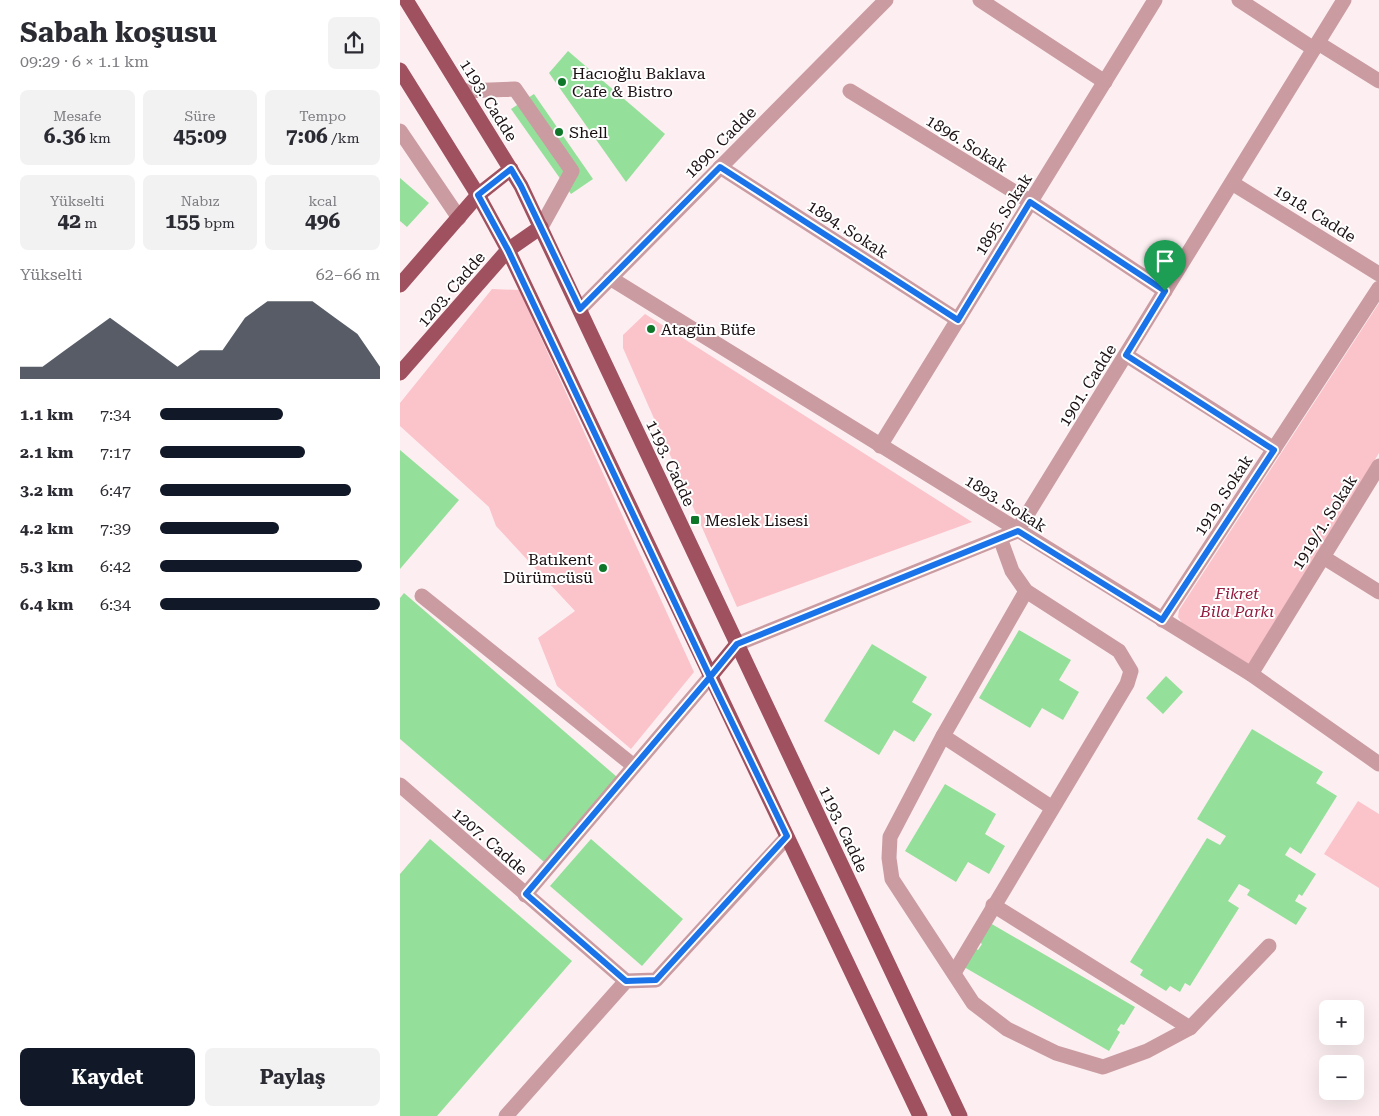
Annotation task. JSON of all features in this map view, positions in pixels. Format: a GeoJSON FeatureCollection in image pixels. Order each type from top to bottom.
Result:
{"type":"FeatureCollection","features":[{"type":"Feature","properties":{"kind":"main road","name":"1193. Cadde"},"geometry":{"type":"LineString","coordinates":[[406,0],[511,169],[541,227],[960,1116]]}},
{"type":"Feature","properties":{"kind":"main road"},"geometry":{"type":"LineString","coordinates":[[400,70],[478,195],[508,250],[920,1116]]}},
{"type":"Feature","properties":{"kind":"main road"},"geometry":{"type":"LineString","coordinates":[[400,285],[478,195],[511,169]]}},
{"type":"Feature","properties":{"kind":"main road","name":"1203. Cadde"},"geometry":{"type":"LineString","coordinates":[[400,373],[508,250],[541,227]]}},
{"type":"Feature","properties":{"kind":"main road"},"geometry":{"type":"LineString","coordinates":[[710,677],[737,644]]}},
{"type":"Feature","properties":{"kind":"street","name":"1890. Cadde"},"geometry":{"type":"LineString","coordinates":[[580,309],[886,0]]}},
{"type":"Feature","properties":{"kind":"street"},"geometry":{"type":"LineString","coordinates":[[980,0],[1105,82]]}},
{"type":"Feature","properties":{"kind":"street","name":"1895. Sokak"},"geometry":{"type":"LineString","coordinates":[[880,446],[1155,0]]}},
{"type":"Feature","properties":{"kind":"street"},"geometry":{"type":"LineString","coordinates":[[1239,0],[1379,81]]}},
{"type":"Feature","properties":{"kind":"street","name":"1901. Cadde"},"geometry":{"type":"LineString","coordinates":[[1018,531],[1344,0]]}},
{"type":"Feature","properties":{"kind":"street"},"geometry":{"type":"LineString","coordinates":[[463,91],[515,89],[572,171],[541,227]]}},
{"type":"Feature","properties":{"kind":"street","name":"1896. Sokak"},"geometry":{"type":"LineString","coordinates":[[850,91],[1030,202],[1165,291]]}},
{"type":"Feature","properties":{"kind":"street"},"geometry":{"type":"LineString","coordinates":[[400,131],[458,218]]}},
{"type":"Feature","properties":{"kind":"street","name":"1894. Sokak"},"geometry":{"type":"LineString","coordinates":[[720,167],[958,320]]}},
{"type":"Feature","properties":{"kind":"street","name":"1918. Cadde"},"geometry":{"type":"LineString","coordinates":[[1232,183],[1379,274]]}},
{"type":"Feature","properties":{"kind":"street","name":"1893. Sokak"},"geometry":{"type":"LineString","coordinates":[[610,278],[1251,674],[1379,764]]}},
{"type":"Feature","properties":{"kind":"street","name":"1919. Sokak"},"geometry":{"type":"LineString","coordinates":[[1162,620],[1379,288]]}},
{"type":"Feature","properties":{"kind":"street"},"geometry":{"type":"LineString","coordinates":[[1126,355],[1274,450]]}},
{"type":"Feature","properties":{"kind":"street","name":"1919/1. Sokak"},"geometry":{"type":"LineString","coordinates":[[1251,674],[1379,466]]}},
{"type":"Feature","properties":{"kind":"street"},"geometry":{"type":"LineString","coordinates":[[737,644],[1018,531]]}},
{"type":"Feature","properties":{"kind":"street"},"geometry":{"type":"LineString","coordinates":[[954,972],[993,904],[1127,684],[1131,671],[1119,651],[1026,591],[1012,571],[1000,538]]}},
{"type":"Feature","properties":{"kind":"street"},"geometry":{"type":"LineString","coordinates":[[1323,557],[1379,592]]}},
{"type":"Feature","properties":{"kind":"street"},"geometry":{"type":"LineString","coordinates":[[1026,591],[943,736],[890,837],[889,858],[892,879],[973,1003],[1007,1029],[1056,1053],[1103,1067],[1147,1051],[1190,1028],[1269,946]]}},
{"type":"Feature","properties":{"kind":"street"},"geometry":{"type":"LineString","coordinates":[[422,596],[634,766]]}},
{"type":"Feature","properties":{"kind":"street"},"geometry":{"type":"LineString","coordinates":[[526,894],[710,677]]}},
{"type":"Feature","properties":{"kind":"street"},"geometry":{"type":"LineString","coordinates":[[943,736],[1051,808]]}},
{"type":"Feature","properties":{"kind":"street","name":"1207. Cadde"},"geometry":{"type":"LineString","coordinates":[[402,791],[526,894],[626,981]]}},
{"type":"Feature","properties":{"kind":"street"},"geometry":{"type":"LineString","coordinates":[[506,1116],[626,981],[656,980],[787,836]]}},
{"type":"Feature","properties":{"kind":"street"},"geometry":{"type":"LineString","coordinates":[[993,904],[1190,1028]]}},
{"type":"Feature","properties":{"kind":"green space"},"geometry":{"type":"Polygon","coordinates":[[[492,289],[519,290],[694,672],[631,749],[557,686],[538,638],[575,611],[496,526],[489,507],[400,426],[400,403],[492,289]]]}},
{"type":"Feature","properties":{"kind":"green space","name":"Fikret Bila Parkı"},"geometry":{"type":"Polygon","coordinates":[[[1379,303],[1379,453],[1250,665],[1182,623],[1178,617],[1179,610],[1379,303]]]}},
{"type":"Feature","properties":{"kind":"green space"},"geometry":{"type":"Polygon","coordinates":[[[645,314],[972,522],[737,607],[623,348],[623,335],[645,314]]]}},
{"type":"Feature","properties":{"kind":"green space"},"geometry":{"type":"Polygon","coordinates":[[[1358,801],[1379,814],[1379,888],[1324,854],[1358,801]]]}},
{"type":"Feature","properties":{"kind":"building"},"geometry":{"type":"Polygon","coordinates":[[[568,51],[665,134],[626,182],[549,73],[568,51]]]}},
{"type":"Feature","properties":{"kind":"building"},"geometry":{"type":"Polygon","coordinates":[[[534,94],[593,179],[571,194],[511,109],[534,94]]]}},
{"type":"Feature","properties":{"kind":"building"},"geometry":{"type":"Polygon","coordinates":[[[400,178],[429,203],[407,227],[400,221],[400,178]]]}},
{"type":"Feature","properties":{"kind":"building"},"geometry":{"type":"Polygon","coordinates":[[[400,450],[459,500],[400,569],[400,450]]]}},
{"type":"Feature","properties":{"kind":"building"},"geometry":{"type":"Polygon","coordinates":[[[404,593],[617,777],[544,862],[400,739],[400,598],[404,593]]]}},
{"type":"Feature","properties":{"kind":"building"},"geometry":{"type":"Polygon","coordinates":[[[1019,630],[1071,660],[1059,680],[1079,692],[1063,720],[1042,708],[1030,728],[979,698],[1019,630]]]}},
{"type":"Feature","properties":{"kind":"building"},"geometry":{"type":"Polygon","coordinates":[[[872,644],[927,677],[912,702],[932,714],[914,742],[894,730],[879,755],[824,721],[872,644]]]}},
{"type":"Feature","properties":{"kind":"building"},"geometry":{"type":"Polygon","coordinates":[[[1166,676],[1183,692],[1163,714],[1146,698],[1166,676]]]}},
{"type":"Feature","properties":{"kind":"building"},"geometry":{"type":"Polygon","coordinates":[[[1252,729],[1323,772],[1316,783],[1337,796],[1301,854],[1290,847],[1285,855],[1316,874],[1302,896],[1299,894],[1295,901],[1307,908],[1296,925],[1247,895],[1250,890],[1239,884],[1228,901],[1239,908],[1190,986],[1185,983],[1180,992],[1170,986],[1166,991],[1140,975],[1143,970],[1130,962],[1207,838],[1220,845],[1226,836],[1197,819],[1252,729]]]}},
{"type":"Feature","properties":{"kind":"building"},"geometry":{"type":"Polygon","coordinates":[[[945,784],[996,814],[985,834],[1005,846],[989,874],[968,862],[956,882],[905,851],[945,784]]]}},
{"type":"Feature","properties":{"kind":"building"},"geometry":{"type":"Polygon","coordinates":[[[430,839],[572,961],[437,1116],[400,1116],[400,874],[430,839]]]}},
{"type":"Feature","properties":{"kind":"building"},"geometry":{"type":"Polygon","coordinates":[[[591,839],[683,919],[642,966],[550,886],[591,839]]]}},
{"type":"Feature","properties":{"kind":"building"},"geometry":{"type":"Polygon","coordinates":[[[990,923],[1135,1007],[1124,1025],[1121,1024],[1117,1030],[1120,1032],[1109,1051],[964,967],[975,948],[978,950],[982,944],[979,942],[990,923]]]}},
{"type":"Feature","properties":{"kind":"place","name":"Hacıoğlu Baklava Cafe & Bistro"},"geometry":{"type":"Point","coordinates":[562,82]}},
{"type":"Feature","properties":{"kind":"place","name":"Shell"},"geometry":{"type":"Point","coordinates":[559,132]}},
{"type":"Feature","properties":{"kind":"place","name":"Atagün Büfe"},"geometry":{"type":"Point","coordinates":[651,329]}},
{"type":"Feature","properties":{"kind":"place","name":"Meslek Lisesi"},"geometry":{"type":"Point","coordinates":[695,520]}},
{"type":"Feature","properties":{"kind":"place","name":"Batıkent Dürümcüsü"},"geometry":{"type":"Point","coordinates":[603,568]}},
{"type":"Feature","properties":{"kind":"route"},"geometry":{"type":"LineString","coordinates":[[1165,291],[1030,202],[958,320],[720,167],[580,309],[511,169],[478,195],[508,250],[710,677],[526,894],[626,981],[656,980],[787,836],[710,677],[737,644],[1018,531],[1162,620],[1274,450],[1126,355],[1165,291]]}}]}
